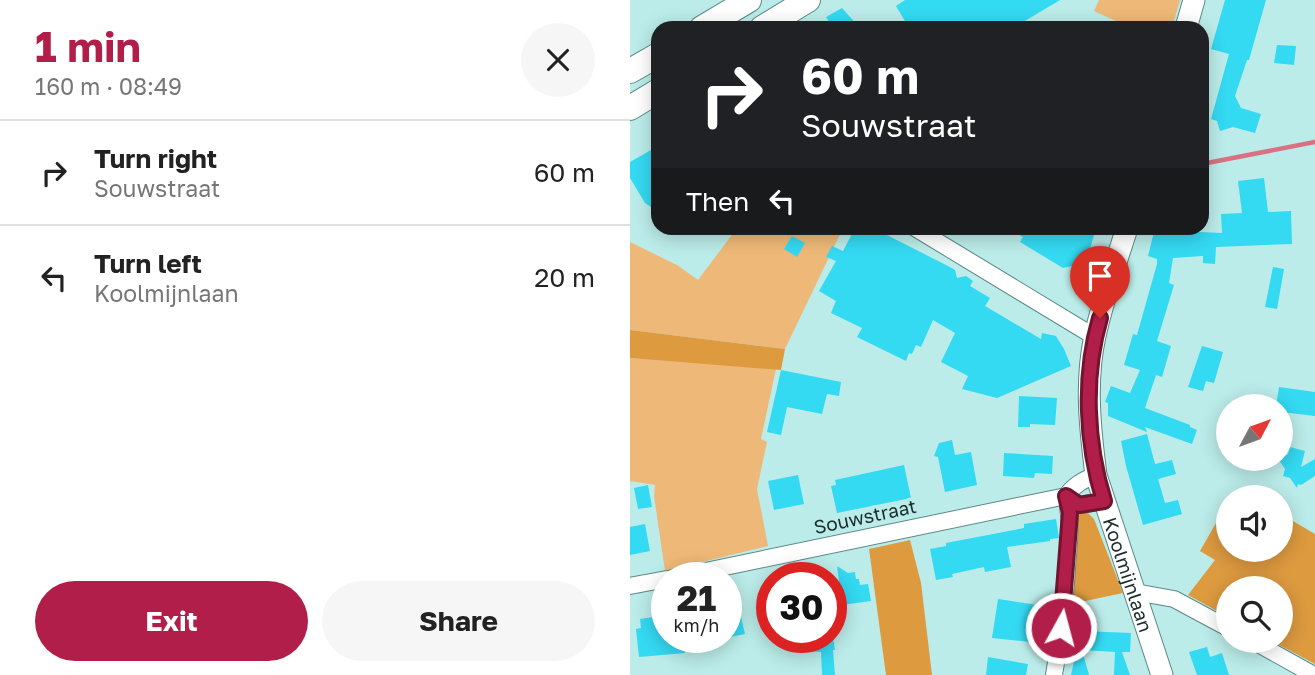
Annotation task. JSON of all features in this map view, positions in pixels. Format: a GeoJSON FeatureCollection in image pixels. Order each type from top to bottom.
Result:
{"type":"FeatureCollection","features":[{"type":"Feature","properties":{"kind":"main road"},"geometry":{"type":"LineString","coordinates":[[714,21],[749,0]]}},
{"type":"Feature","properties":{"kind":"main road"},"geometry":{"type":"LineString","coordinates":[[774,21],[808,0]]}},
{"type":"Feature","properties":{"kind":"main road"},"geometry":{"type":"LineString","coordinates":[[630,71],[651,58]]}},
{"type":"Feature","properties":{"kind":"main road"},"geometry":{"type":"LineString","coordinates":[[630,108],[651,95]]}},
{"type":"Feature","properties":{"kind":"street"},"geometry":{"type":"LineString","coordinates":[[1188,21],[1194,0]]}},
{"type":"Feature","properties":{"kind":"street"},"geometry":{"type":"LineString","coordinates":[[927,235],[1095,337]]}},
{"type":"Feature","properties":{"kind":"street","name":"Koolmijnlaan"},"geometry":{"type":"LineString","coordinates":[[1125,235],[1095,337],[1089,402],[1091,441],[1096,475],[1162,675]]}},
{"type":"Feature","properties":{"kind":"street","name":"Souwstraat"},"geometry":{"type":"LineString","coordinates":[[742,563],[1066,496],[1072,488],[1096,475]]}},
{"type":"Feature","properties":{"kind":"street"},"geometry":{"type":"LineString","coordinates":[[1054,675],[1064,612],[1069,545],[1070,513],[1066,496]]}},
{"type":"Feature","properties":{"kind":"street","name":"Souwstraat"},"geometry":{"type":"LineString","coordinates":[[1066,496],[1079,505],[1104,501]]}},
{"type":"Feature","properties":{"kind":"street"},"geometry":{"type":"LineString","coordinates":[[630,586],[651,582]]}},
{"type":"Feature","properties":{"kind":"street"},"geometry":{"type":"LineString","coordinates":[[1135,592],[1174,598],[1216,621]]}},
{"type":"Feature","properties":{"kind":"street"},"geometry":{"type":"LineString","coordinates":[[1274,653],[1314,675]]}},
{"type":"Feature","properties":{"kind":"shaded area"},"geometry":{"type":"Polygon","coordinates":[[[1099,0],[1180,0],[1174,21],[1116,21],[1094,11],[1099,0]]]}},
{"type":"Feature","properties":{"kind":"shaded area"},"geometry":{"type":"Polygon","coordinates":[[[732,235],[840,235],[785,349],[630,330],[630,242],[677,265],[698,280],[732,235]]]}},
{"type":"Feature","properties":{"kind":"shaded area"},"geometry":{"type":"Polygon","coordinates":[[[630,330],[785,349],[781,370],[630,358],[630,330]]]}},
{"type":"Feature","properties":{"kind":"shaded area"},"geometry":{"type":"Polygon","coordinates":[[[630,358],[776,369],[761,439],[767,442],[757,489],[768,546],[702,562],[664,562],[654,496],[655,485],[630,481],[630,358]]]}},
{"type":"Feature","properties":{"kind":"shaded area"},"geometry":{"type":"Polygon","coordinates":[[[1087,512],[1094,519],[1123,593],[1071,604],[1075,520],[1080,513],[1087,512]]]}},
{"type":"Feature","properties":{"kind":"shaded area"},"geometry":{"type":"Polygon","coordinates":[[[1293,521],[1315,534],[1315,664],[1293,652],[1293,576],[1216,576],[1216,610],[1188,595],[1215,560],[1200,551],[1216,523],[1216,562],[1293,562],[1293,521]]]}},
{"type":"Feature","properties":{"kind":"shaded area"},"geometry":{"type":"Polygon","coordinates":[[[910,540],[921,583],[932,675],[886,675],[869,549],[910,540]]]}},
{"type":"Feature","properties":{"kind":"building"},"geometry":{"type":"Polygon","coordinates":[[[905,0],[1060,0],[1025,21],[905,21],[896,6],[905,0]]]}},
{"type":"Feature","properties":{"kind":"building"},"geometry":{"type":"Polygon","coordinates":[[[1225,0],[1266,0],[1249,60],[1235,96],[1241,108],[1261,114],[1255,133],[1233,127],[1220,131],[1217,121],[1211,119],[1229,54],[1211,49],[1225,0]]]}},
{"type":"Feature","properties":{"kind":"building"},"geometry":{"type":"Polygon","coordinates":[[[842,8],[854,21],[829,21],[826,17],[842,8]]]}},
{"type":"Feature","properties":{"kind":"building"},"geometry":{"type":"Polygon","coordinates":[[[1277,45],[1296,46],[1294,65],[1274,63],[1277,45]]]}},
{"type":"Feature","properties":{"kind":"building"},"geometry":{"type":"Polygon","coordinates":[[[651,150],[651,207],[645,203],[630,178],[630,162],[651,150]]]}},
{"type":"Feature","properties":{"kind":"building"},"geometry":{"type":"Polygon","coordinates":[[[1264,178],[1268,212],[1291,211],[1292,244],[1216,247],[1215,264],[1203,263],[1203,256],[1173,258],[1169,283],[1174,285],[1157,341],[1171,346],[1162,377],[1156,375],[1145,408],[1197,430],[1192,444],[1145,427],[1147,432],[1108,416],[1108,403],[1105,402],[1111,386],[1130,393],[1140,370],[1124,365],[1133,334],[1137,335],[1157,264],[1157,259],[1148,256],[1153,235],[1222,233],[1221,214],[1242,213],[1238,181],[1264,178]]]}},
{"type":"Feature","properties":{"kind":"building"},"geometry":{"type":"Polygon","coordinates":[[[851,235],[887,235],[955,270],[957,278],[966,276],[973,281],[970,286],[990,298],[985,306],[1041,339],[1042,333],[1056,336],[1071,366],[997,398],[962,389],[968,376],[941,362],[955,333],[933,320],[921,347],[916,345],[906,361],[857,337],[862,328],[831,313],[836,301],[819,291],[836,261],[826,257],[832,246],[843,251],[851,235]]]}},
{"type":"Feature","properties":{"kind":"building"},"geometry":{"type":"Polygon","coordinates":[[[1019,235],[1094,235],[1086,263],[1063,268],[1020,242],[1023,237],[1019,235]]]}},
{"type":"Feature","properties":{"kind":"building"},"geometry":{"type":"Polygon","coordinates":[[[792,236],[805,243],[797,257],[784,249],[792,236]]]}},
{"type":"Feature","properties":{"kind":"building"},"geometry":{"type":"Polygon","coordinates":[[[1273,267],[1284,269],[1277,309],[1265,307],[1273,267]]]}},
{"type":"Feature","properties":{"kind":"building"},"geometry":{"type":"Polygon","coordinates":[[[1202,346],[1223,352],[1214,383],[1206,381],[1203,391],[1188,387],[1202,346]]]}},
{"type":"Feature","properties":{"kind":"building"},"geometry":{"type":"Polygon","coordinates":[[[781,370],[841,382],[839,396],[827,394],[822,414],[787,407],[781,435],[767,432],[781,370]]]}},
{"type":"Feature","properties":{"kind":"building"},"geometry":{"type":"Polygon","coordinates":[[[1279,387],[1315,392],[1315,416],[1293,413],[1293,394],[1278,394],[1279,387]]]}},
{"type":"Feature","properties":{"kind":"building"},"geometry":{"type":"Polygon","coordinates":[[[1019,396],[1057,398],[1055,425],[1030,424],[1030,427],[1018,427],[1019,396]]]}},
{"type":"Feature","properties":{"kind":"building"},"geometry":{"type":"Polygon","coordinates":[[[1147,434],[1155,464],[1172,460],[1176,474],[1158,479],[1165,503],[1178,500],[1182,514],[1143,525],[1121,441],[1147,434]]]}},
{"type":"Feature","properties":{"kind":"building"},"geometry":{"type":"Polygon","coordinates":[[[952,440],[955,455],[971,452],[977,485],[945,492],[938,457],[934,456],[939,443],[952,440]]]}},
{"type":"Feature","properties":{"kind":"building"},"geometry":{"type":"Polygon","coordinates":[[[1293,448],[1305,451],[1301,467],[1315,459],[1315,476],[1301,485],[1298,484],[1297,488],[1290,478],[1283,476],[1284,471],[1293,471],[1293,448]]]}},
{"type":"Feature","properties":{"kind":"building"},"geometry":{"type":"Polygon","coordinates":[[[1004,453],[1053,456],[1052,474],[1035,473],[1034,478],[1003,476],[1004,453]]]}},
{"type":"Feature","properties":{"kind":"building"},"geometry":{"type":"Polygon","coordinates":[[[904,465],[911,498],[837,513],[831,486],[836,485],[835,480],[904,465]]]}},
{"type":"Feature","properties":{"kind":"building"},"geometry":{"type":"Polygon","coordinates":[[[798,475],[804,504],[774,510],[768,481],[798,475]]]}},
{"type":"Feature","properties":{"kind":"building"},"geometry":{"type":"Polygon","coordinates":[[[648,485],[652,507],[638,509],[634,488],[648,485]]]}},
{"type":"Feature","properties":{"kind":"building"},"geometry":{"type":"Polygon","coordinates":[[[1056,519],[1059,538],[1007,547],[1011,567],[985,572],[984,567],[936,580],[930,549],[946,546],[946,543],[1024,528],[1024,524],[1056,519]]]}},
{"type":"Feature","properties":{"kind":"building"},"geometry":{"type":"Polygon","coordinates":[[[645,524],[650,551],[630,555],[630,527],[645,524]]]}},
{"type":"Feature","properties":{"kind":"building"},"geometry":{"type":"Polygon","coordinates":[[[847,572],[855,572],[860,585],[868,584],[871,601],[847,604],[847,572]]]}},
{"type":"Feature","properties":{"kind":"building"},"geometry":{"type":"Polygon","coordinates":[[[998,599],[1037,605],[1031,642],[992,638],[998,599]]]}},
{"type":"Feature","properties":{"kind":"building"},"geometry":{"type":"Polygon","coordinates":[[[651,617],[651,653],[685,653],[639,657],[636,629],[641,628],[640,619],[651,617]]]}},
{"type":"Feature","properties":{"kind":"building"},"geometry":{"type":"Polygon","coordinates":[[[1083,631],[1131,633],[1130,652],[1122,652],[1130,675],[1114,675],[1115,652],[1082,650],[1083,631]]]}},
{"type":"Feature","properties":{"kind":"building"},"geometry":{"type":"Polygon","coordinates":[[[1079,638],[1089,675],[1071,675],[1079,638]]]}},
{"type":"Feature","properties":{"kind":"building"},"geometry":{"type":"Polygon","coordinates":[[[1207,647],[1210,657],[1222,653],[1229,675],[1197,675],[1189,652],[1207,647]]]}},
{"type":"Feature","properties":{"kind":"building"},"geometry":{"type":"Polygon","coordinates":[[[821,653],[833,653],[835,675],[822,675],[821,653]]]}},
{"type":"Feature","properties":{"kind":"building"},"geometry":{"type":"Polygon","coordinates":[[[988,657],[1028,664],[1026,675],[986,675],[988,657]]]}},
{"type":"Feature","properties":{"kind":"waterway"},"geometry":{"type":"LineString","coordinates":[[1209,163],[1315,142]]}},
{"type":"Feature","properties":{"kind":"route"},"geometry":{"type":"LineString","coordinates":[[1061,628],[1069,545],[1070,513],[1066,496],[1079,505],[1104,501],[1096,475],[1089,402],[1095,337],[1100,318]]}}]}
